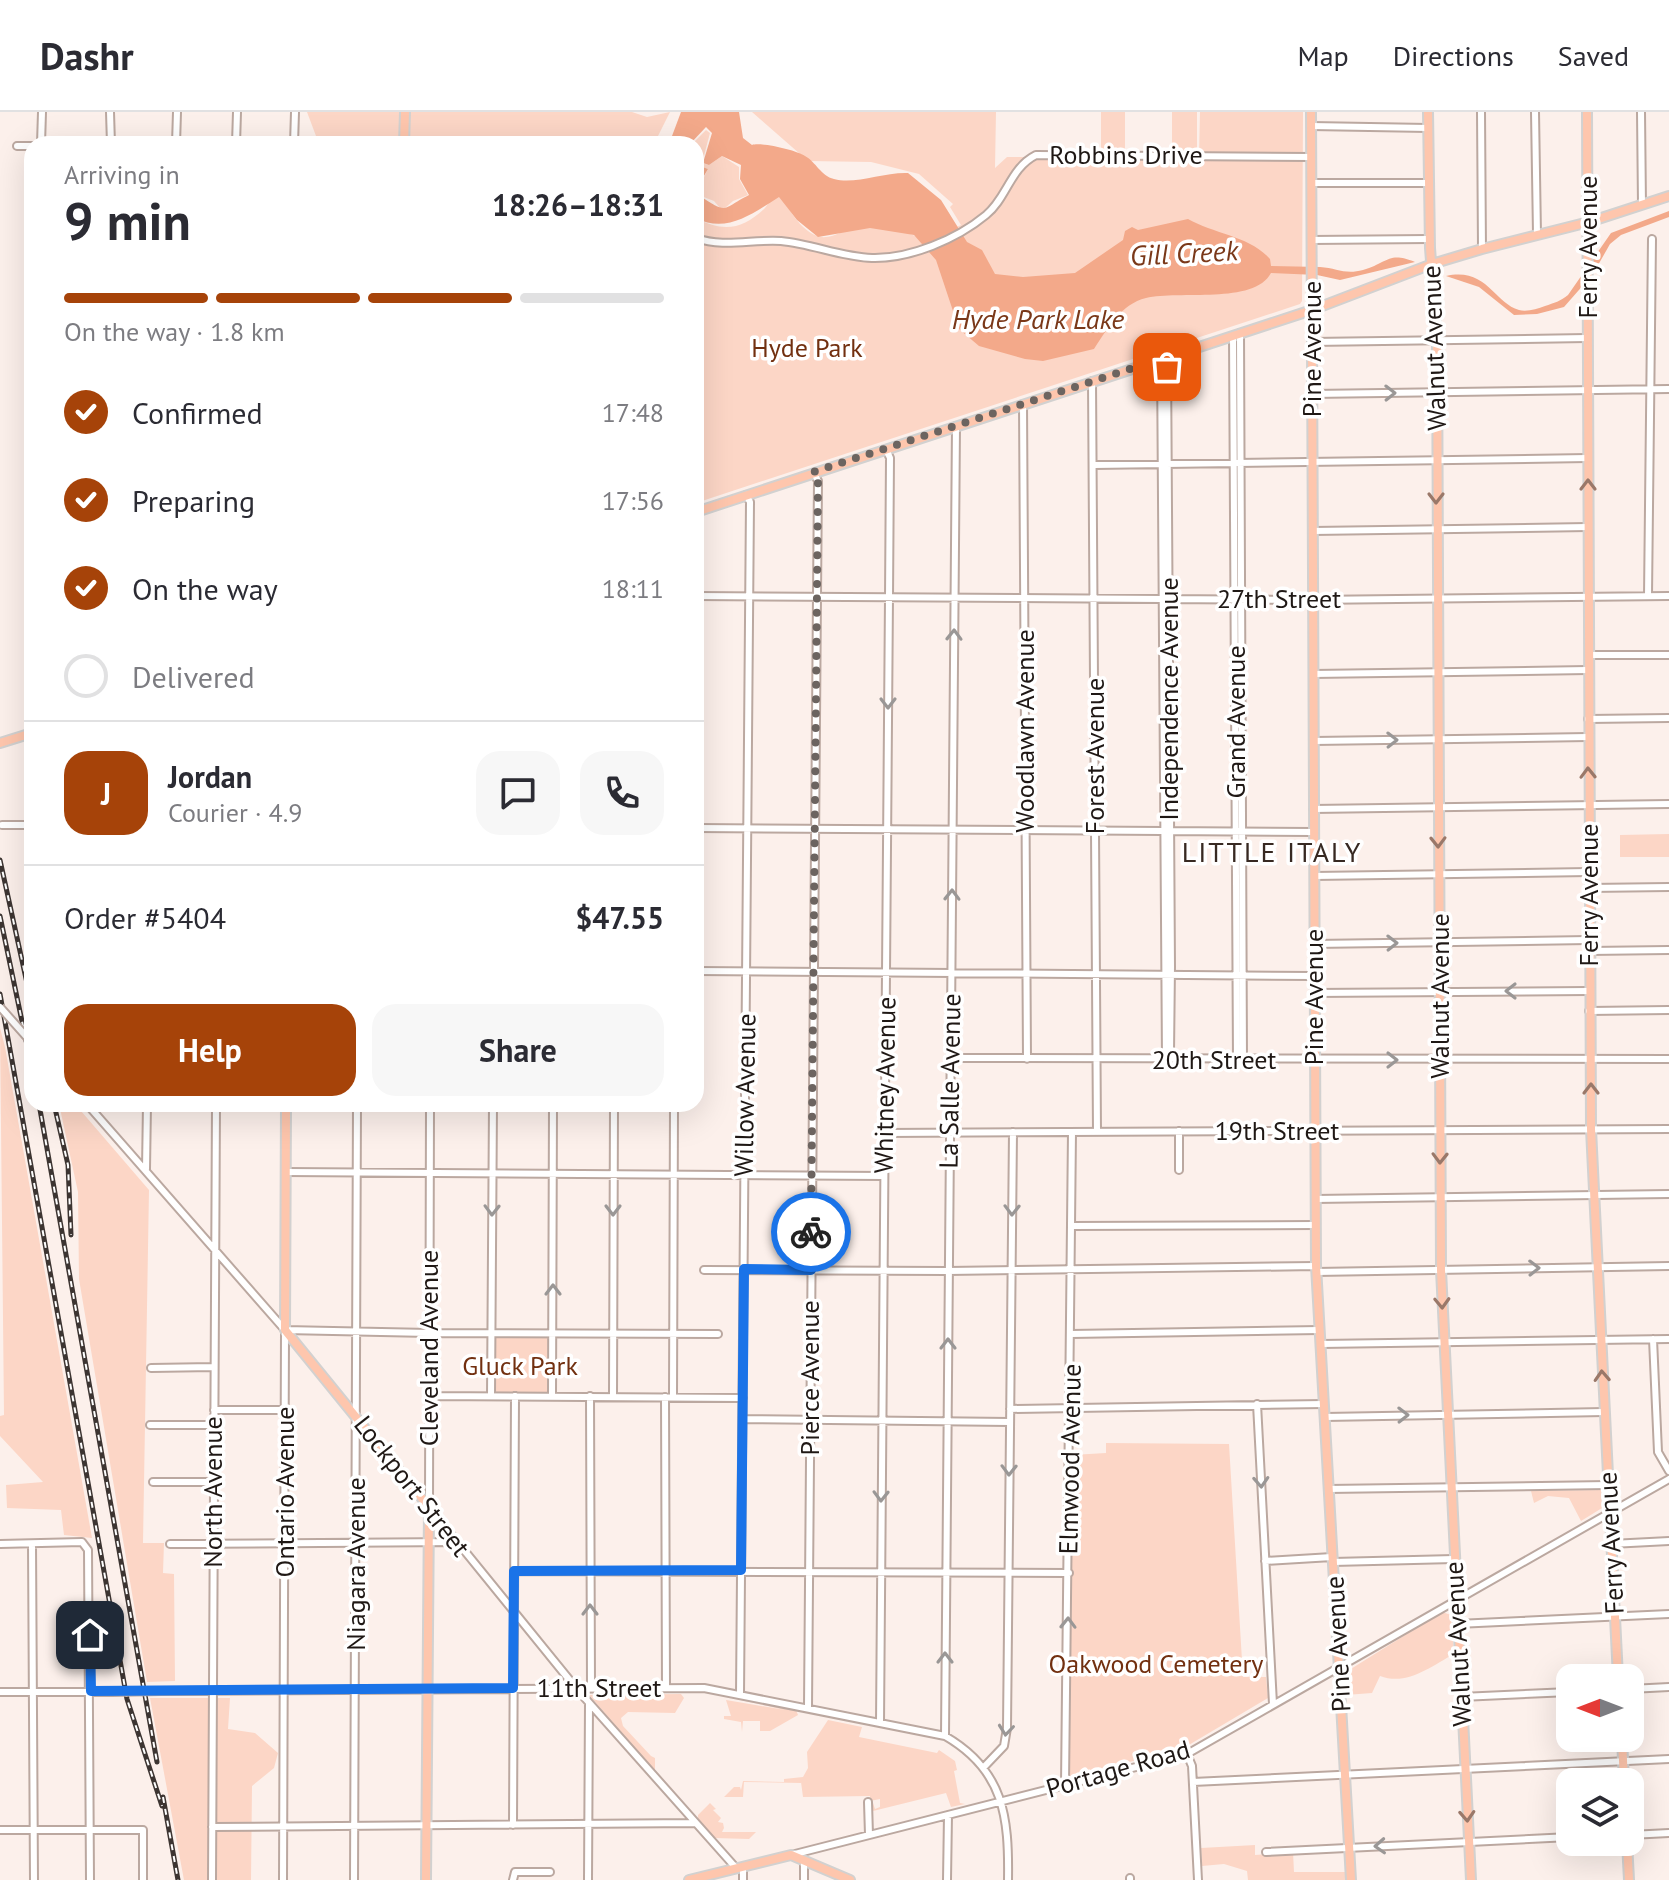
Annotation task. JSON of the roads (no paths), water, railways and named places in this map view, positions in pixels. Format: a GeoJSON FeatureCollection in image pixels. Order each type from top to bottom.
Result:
{"type":"FeatureCollection","features":[{"type":"Feature","properties":{"kind":"main road"},"geometry":{"type":"LineString","coordinates":[[404,136],[405,112]]}},
{"type":"Feature","properties":{"kind":"main road","name":"Pine Avenue"},"geometry":{"type":"LineString","coordinates":[[1311,112],[1315,1225],[1351,1880]]}},
{"type":"Feature","properties":{"kind":"main road","name":"Walnut Avenue"},"geometry":{"type":"LineString","coordinates":[[1428,112],[1429,239],[1437,339],[1439,1197],[1443,1342],[1471,1880]]}},
{"type":"Feature","properties":{"kind":"main road","name":"Ferry Avenue"},"geometry":{"type":"LineString","coordinates":[[1587,112],[1591,1129],[1617,1664]]}},
{"type":"Feature","properties":{"kind":"main road"},"geometry":{"type":"LineString","coordinates":[[704,509],[1312,310],[1432,264],[1589,222],[1669,196]]}},
{"type":"Feature","properties":{"kind":"main road"},"geometry":{"type":"LineString","coordinates":[[0,743],[24,736]]}},
{"type":"Feature","properties":{"kind":"main road","name":"Ontario Avenue"},"geometry":{"type":"LineString","coordinates":[[285,1330],[286,1112]]}},
{"type":"Feature","properties":{"kind":"main road","name":"Lockport Street"},"geometry":{"type":"LineString","coordinates":[[285,1330],[429,1507]]}},
{"type":"Feature","properties":{"kind":"main road","name":"Cleveland Avenue"},"geometry":{"type":"LineString","coordinates":[[426,1880],[429,1507]]}},
{"type":"Feature","properties":{"kind":"main road"},"geometry":{"type":"LineString","coordinates":[[1623,1752],[1623,1768]]}},
{"type":"Feature","properties":{"kind":"main road"},"geometry":{"type":"LineString","coordinates":[[689,1880],[791,1855],[850,1880]]}},
{"type":"Feature","properties":{"kind":"main road"},"geometry":{"type":"LineString","coordinates":[[1628,1856],[1629,1880]]}},
{"type":"Feature","properties":{"kind":"street"},"geometry":{"type":"LineString","coordinates":[[41,136],[42,112]]}},
{"type":"Feature","properties":{"kind":"street"},"geometry":{"type":"LineString","coordinates":[[110,112],[111,136]]}},
{"type":"Feature","properties":{"kind":"street"},"geometry":{"type":"LineString","coordinates":[[176,136],[177,112]]}},
{"type":"Feature","properties":{"kind":"street"},"geometry":{"type":"LineString","coordinates":[[236,136],[237,112]]}},
{"type":"Feature","properties":{"kind":"street"},"geometry":{"type":"LineString","coordinates":[[294,136],[295,112]]}},
{"type":"Feature","properties":{"kind":"street"},"geometry":{"type":"LineString","coordinates":[[1481,112],[1482,249]]}},
{"type":"Feature","properties":{"kind":"street"},"geometry":{"type":"LineString","coordinates":[[1535,112],[1537,234]]}},
{"type":"Feature","properties":{"kind":"street"},"geometry":{"type":"LineString","coordinates":[[1641,112],[1642,205]]}},
{"type":"Feature","properties":{"kind":"street"},"geometry":{"type":"LineString","coordinates":[[1311,126],[1428,128]]}},
{"type":"Feature","properties":{"kind":"street"},"geometry":{"type":"LineString","coordinates":[[17,146],[24,146]]}},
{"type":"Feature","properties":{"kind":"street","name":"Robbins Drive"},"geometry":{"type":"LineString","coordinates":[[704,240],[719,244],[784,242],[870,258],[891,257],[923,248],[962,231],[989,213],[1023,161],[1036,155],[1311,157]]}},
{"type":"Feature","properties":{"kind":"street"},"geometry":{"type":"LineString","coordinates":[[1311,183],[1428,183]]}},
{"type":"Feature","properties":{"kind":"street"},"geometry":{"type":"LineString","coordinates":[[1311,240],[1429,239]]}},
{"type":"Feature","properties":{"kind":"street"},"geometry":{"type":"LineString","coordinates":[[1648,596],[1652,239]]}},
{"type":"Feature","properties":{"kind":"street"},"geometry":{"type":"LineString","coordinates":[[1237,334],[1240,1060]]}},
{"type":"Feature","properties":{"kind":"street"},"geometry":{"type":"LineString","coordinates":[[1312,342],[1587,338]]}},
{"type":"Feature","properties":{"kind":"street","name":"Independence Avenue"},"geometry":{"type":"LineString","coordinates":[[1164,358],[1166,1060]]}},
{"type":"Feature","properties":{"kind":"street","name":"Forest Avenue"},"geometry":{"type":"LineString","coordinates":[[1092,381],[1097,1132]]}},
{"type":"Feature","properties":{"kind":"street"},"geometry":{"type":"LineString","coordinates":[[1312,394],[1669,389]]}},
{"type":"Feature","properties":{"kind":"street","name":"Woodlawn Avenue"},"geometry":{"type":"LineString","coordinates":[[1023,404],[1027,1059]]}},
{"type":"Feature","properties":{"kind":"street","name":"La Salle Avenue"},"geometry":{"type":"LineString","coordinates":[[945,1736],[956,426]]}},
{"type":"Feature","properties":{"kind":"street","name":"Whitney Avenue"},"geometry":{"type":"LineString","coordinates":[[880,1723],[890,458],[886,449]]}},
{"type":"Feature","properties":{"kind":"street"},"geometry":{"type":"LineString","coordinates":[[1094,465],[1588,458]]}},
{"type":"Feature","properties":{"kind":"street","name":"Pierce Avenue"},"geometry":{"type":"LineString","coordinates":[[808,1708],[818,481],[813,472]]}},
{"type":"Feature","properties":{"kind":"street","name":"Willow Avenue"},"geometry":{"type":"LineString","coordinates":[[740,1695],[750,502],[746,495]]}},
{"type":"Feature","properties":{"kind":"street"},"geometry":{"type":"LineString","coordinates":[[1313,531],[1588,527]]}},
{"type":"Feature","properties":{"kind":"street","name":"27th Street"},"geometry":{"type":"LineString","coordinates":[[704,596],[1312,600],[1669,596]]}},
{"type":"Feature","properties":{"kind":"street"},"geometry":{"type":"LineString","coordinates":[[1588,655],[1669,655]]}},
{"type":"Feature","properties":{"kind":"street"},"geometry":{"type":"LineString","coordinates":[[1313,674],[1588,670]]}},
{"type":"Feature","properties":{"kind":"street"},"geometry":{"type":"LineString","coordinates":[[1588,719],[1669,718]]}},
{"type":"Feature","properties":{"kind":"street"},"geometry":{"type":"LineString","coordinates":[[1314,741],[1588,737]]}},
{"type":"Feature","properties":{"kind":"street"},"geometry":{"type":"LineString","coordinates":[[1313,809],[1669,804]]}},
{"type":"Feature","properties":{"kind":"street"},"geometry":{"type":"LineString","coordinates":[[2,825],[24,825]]}},
{"type":"Feature","properties":{"kind":"street"},"geometry":{"type":"LineString","coordinates":[[704,828],[1313,832]]}},
{"type":"Feature","properties":{"kind":"street"},"geometry":{"type":"LineString","coordinates":[[1314,876],[1589,872]]}},
{"type":"Feature","properties":{"kind":"street"},"geometry":{"type":"LineString","coordinates":[[1589,888],[1669,887]]}},
{"type":"Feature","properties":{"kind":"street"},"geometry":{"type":"LineString","coordinates":[[1314,944],[1589,940]]}},
{"type":"Feature","properties":{"kind":"street"},"geometry":{"type":"LineString","coordinates":[[1589,951],[1669,950]]}},
{"type":"Feature","properties":{"kind":"street"},"geometry":{"type":"LineString","coordinates":[[704,971],[1314,976]]}},
{"type":"Feature","properties":{"kind":"street"},"geometry":{"type":"LineString","coordinates":[[1314,993],[1589,991]]}},
{"type":"Feature","properties":{"kind":"street"},"geometry":{"type":"LineString","coordinates":[[0,1007],[24,1034]]}},
{"type":"Feature","properties":{"kind":"street"},"geometry":{"type":"LineString","coordinates":[[1589,1011],[1669,1010]]}},
{"type":"Feature","properties":{"kind":"street","name":"20th Street"},"geometry":{"type":"LineString","coordinates":[[950,1058],[1669,1059]]}},
{"type":"Feature","properties":{"kind":"street","name":"Lockport Street"},"geometry":{"type":"LineString","coordinates":[[94,1112],[285,1330]]}},
{"type":"Feature","properties":{"kind":"street"},"geometry":{"type":"LineString","coordinates":[[146,1169],[147,1112]]}},
{"type":"Feature","properties":{"kind":"street","name":"North Avenue"},"geometry":{"type":"LineString","coordinates":[[212,1880],[216,1112]]}},
{"type":"Feature","properties":{"kind":"street","name":"Niagara Avenue"},"geometry":{"type":"LineString","coordinates":[[354,1880],[357,1112]]}},
{"type":"Feature","properties":{"kind":"street","name":"Cleveland Avenue"},"geometry":{"type":"LineString","coordinates":[[429,1507],[430,1112]]}},
{"type":"Feature","properties":{"kind":"street"},"geometry":{"type":"LineString","coordinates":[[491,1396],[493,1112]]}},
{"type":"Feature","properties":{"kind":"street"},"geometry":{"type":"LineString","coordinates":[[552,1396],[553,1112]]}},
{"type":"Feature","properties":{"kind":"street"},"geometry":{"type":"LineString","coordinates":[[613,1396],[614,1112]]}},
{"type":"Feature","properties":{"kind":"street"},"geometry":{"type":"LineString","coordinates":[[666,1688],[665,1570],[669,1397],[674,1334],[674,1112]]}},
{"type":"Feature","properties":{"kind":"street","name":"19th Street"},"geometry":{"type":"LineString","coordinates":[[885,1133],[1669,1129]]}},
{"type":"Feature","properties":{"kind":"street"},"geometry":{"type":"LineString","coordinates":[[1179,1131],[1179,1170]]}},
{"type":"Feature","properties":{"kind":"street"},"geometry":{"type":"LineString","coordinates":[[984,1767],[999,1753],[1006,1739],[1013,1132]]}},
{"type":"Feature","properties":{"kind":"street","name":"Elmwood Avenue"},"geometry":{"type":"LineString","coordinates":[[1065,1785],[1072,1132]]}},
{"type":"Feature","properties":{"kind":"street"},"geometry":{"type":"LineString","coordinates":[[286,1172],[884,1176]]}},
{"type":"Feature","properties":{"kind":"street"},"geometry":{"type":"LineString","coordinates":[[1315,1199],[1669,1194]]}},
{"type":"Feature","properties":{"kind":"street"},"geometry":{"type":"LineString","coordinates":[[1072,1226],[1315,1225]]}},
{"type":"Feature","properties":{"kind":"street"},"geometry":{"type":"LineString","coordinates":[[704,1270],[1441,1270],[1669,1266]]}},
{"type":"Feature","properties":{"kind":"street"},"geometry":{"type":"LineString","coordinates":[[285,1330],[718,1334]]}},
{"type":"Feature","properties":{"kind":"street","name":"Ontario Avenue"},"geometry":{"type":"LineString","coordinates":[[283,1880],[285,1330]]}},
{"type":"Feature","properties":{"kind":"street"},"geometry":{"type":"LineString","coordinates":[[1071,1334],[1320,1330]]}},
{"type":"Feature","properties":{"kind":"street"},"geometry":{"type":"LineString","coordinates":[[1653,1339],[1658,1452],[1669,1471]]}},
{"type":"Feature","properties":{"kind":"street"},"geometry":{"type":"LineString","coordinates":[[1321,1344],[1669,1339]]}},
{"type":"Feature","properties":{"kind":"street"},"geometry":{"type":"LineString","coordinates":[[151,1368],[213,1367]]}},
{"type":"Feature","properties":{"kind":"street"},"geometry":{"type":"LineString","coordinates":[[429,1396],[743,1398]]}},
{"type":"Feature","properties":{"kind":"street"},"geometry":{"type":"LineString","coordinates":[[513,1825],[515,1396]]}},
{"type":"Feature","properties":{"kind":"street"},"geometry":{"type":"LineString","coordinates":[[590,1396],[591,1688]]}},
{"type":"Feature","properties":{"kind":"street"},"geometry":{"type":"LineString","coordinates":[[1257,1404],[1273,1704]]}},
{"type":"Feature","properties":{"kind":"street"},"geometry":{"type":"LineString","coordinates":[[1010,1409],[1324,1404]]}},
{"type":"Feature","properties":{"kind":"street"},"geometry":{"type":"LineString","coordinates":[[214,1410],[286,1410]]}},
{"type":"Feature","properties":{"kind":"street"},"geometry":{"type":"LineString","coordinates":[[1325,1417],[1604,1412]]}},
{"type":"Feature","properties":{"kind":"street"},"geometry":{"type":"LineString","coordinates":[[743,1419],[1010,1422]]}},
{"type":"Feature","properties":{"kind":"street"},"geometry":{"type":"LineString","coordinates":[[150,1425],[213,1425]]}},
{"type":"Feature","properties":{"kind":"street","name":"Portage Road"},"geometry":{"type":"LineString","coordinates":[[791,1855],[1187,1754],[1669,1479]]}},
{"type":"Feature","properties":{"kind":"street"},"geometry":{"type":"LineString","coordinates":[[153,1482],[213,1482]]}},
{"type":"Feature","properties":{"kind":"street"},"geometry":{"type":"LineString","coordinates":[[1328,1489],[1608,1485]]}},
{"type":"Feature","properties":{"kind":"street","name":"Lockport Street"},"geometry":{"type":"LineString","coordinates":[[429,1507],[576,1688],[695,1823],[740,1868]]}},
{"type":"Feature","properties":{"kind":"street"},"geometry":{"type":"LineString","coordinates":[[1611,1544],[1669,1541]]}},
{"type":"Feature","properties":{"kind":"street"},"geometry":{"type":"LineString","coordinates":[[0,1544],[82,1542],[88,1550],[90,1880]]}},
{"type":"Feature","properties":{"kind":"street"},"geometry":{"type":"LineString","coordinates":[[170,1544],[455,1542]]}},
{"type":"Feature","properties":{"kind":"street"},"geometry":{"type":"LineString","coordinates":[[32,1544],[34,1880]]}},
{"type":"Feature","properties":{"kind":"street"},"geometry":{"type":"LineString","coordinates":[[1265,1561],[1454,1559]]}},
{"type":"Feature","properties":{"kind":"street"},"geometry":{"type":"LineString","coordinates":[[514,1571],[1069,1573]]}},
{"type":"Feature","properties":{"kind":"street"},"geometry":{"type":"LineString","coordinates":[[1457,1624],[1669,1614]]}},
{"type":"Feature","properties":{"kind":"street"},"geometry":{"type":"LineString","coordinates":[[1644,1688],[1669,1687]]}},
{"type":"Feature","properties":{"kind":"street","name":"11th Street"},"geometry":{"type":"LineString","coordinates":[[0,1692],[704,1688],[945,1736],[984,1767],[1002,1801]]}},
{"type":"Feature","properties":{"kind":"street"},"geometry":{"type":"LineString","coordinates":[[1461,1697],[1556,1693]]}},
{"type":"Feature","properties":{"kind":"street"},"geometry":{"type":"LineString","coordinates":[[588,1880],[589,1703]]}},
{"type":"Feature","properties":{"kind":"street"},"geometry":{"type":"LineString","coordinates":[[1187,1754],[1192,1766],[1198,1880]]}},
{"type":"Feature","properties":{"kind":"street"},"geometry":{"type":"LineString","coordinates":[[1193,1782],[1669,1759]]}},
{"type":"Feature","properties":{"kind":"street"},"geometry":{"type":"LineString","coordinates":[[1002,1801],[1008,1845],[1008,1880]]}},
{"type":"Feature","properties":{"kind":"street"},"geometry":{"type":"LineString","coordinates":[[868,1802],[869,1835]]}},
{"type":"Feature","properties":{"kind":"street"},"geometry":{"type":"LineString","coordinates":[[947,1880],[948,1815]]}},
{"type":"Feature","properties":{"kind":"street"},"geometry":{"type":"LineString","coordinates":[[212,1827],[695,1823]]}},
{"type":"Feature","properties":{"kind":"street"},"geometry":{"type":"LineString","coordinates":[[0,1830],[143,1830],[143,1880]]}},
{"type":"Feature","properties":{"kind":"street"},"geometry":{"type":"LineString","coordinates":[[1644,1834],[1669,1833]]}},
{"type":"Feature","properties":{"kind":"street"},"geometry":{"type":"LineString","coordinates":[[1266,1852],[1556,1838]]}},
{"type":"Feature","properties":{"kind":"street"},"geometry":{"type":"LineString","coordinates":[[804,1860],[804,1880]]}},
{"type":"Feature","properties":{"kind":"street"},"geometry":{"type":"LineString","coordinates":[[740,1868],[743,1880]]}},
{"type":"Feature","properties":{"kind":"street"},"geometry":{"type":"LineString","coordinates":[[513,1880],[515,1872],[550,1872]]}},
{"type":"Feature","properties":{"kind":"water","name":"Hyde Park Lake"},"geometry":{"type":"Polygon","coordinates":[[[681,112],[739,112],[743,138],[752,145],[801,154],[834,179],[908,173],[941,200],[967,242],[982,250],[995,274],[1023,277],[1075,273],[1123,240],[1125,231],[1132,227],[1138,230],[1188,219],[1252,245],[1270,259],[1271,266],[1320,267],[1351,272],[1393,258],[1415,262],[1340,280],[1317,275],[1271,273],[1262,283],[1233,293],[1146,298],[1122,311],[1094,349],[1043,361],[1025,359],[979,346],[959,329],[936,260],[914,235],[870,228],[818,237],[797,220],[779,197],[739,220],[718,224],[704,221],[704,199],[725,208],[749,195],[740,179],[741,165],[722,156],[709,165],[704,163],[712,133],[706,127],[698,136],[672,136],[681,112]]]}},
{"type":"Feature","properties":{"kind":"water"},"geometry":{"type":"Polygon","coordinates":[[[1669,211],[1669,217],[1621,235],[1610,244],[1593,274],[1564,307],[1537,314],[1514,315],[1479,287],[1446,276],[1460,275],[1481,281],[1519,310],[1539,308],[1568,295],[1611,233],[1669,211]]]}},
{"type":"Feature","properties":{"kind":"railway"},"geometry":{"type":"LineString","coordinates":[[0,860],[24,970]]}},
{"type":"Feature","properties":{"kind":"railway"},"geometry":{"type":"LineString","coordinates":[[0,916],[24,1031]]}},
{"type":"Feature","properties":{"kind":"railway"},"geometry":{"type":"LineString","coordinates":[[0,994],[127,1699],[162,1806]]}},
{"type":"Feature","properties":{"kind":"railway"},"geometry":{"type":"LineString","coordinates":[[40,1112],[157,1762]]}},
{"type":"Feature","properties":{"kind":"railway"},"geometry":{"type":"LineString","coordinates":[[56,1112],[68,1165],[71,1235]]}},
{"type":"Feature","properties":{"kind":"railway"},"geometry":{"type":"LineString","coordinates":[[163,1797],[178,1880]]}},
{"type":"Feature","properties":{"kind":"district","name":"LITTLE ITALY"},"geometry":{"type":"Point","coordinates":[1272,852]}},
{"type":"Feature","properties":{"kind":"water label","name":"Gill Creek"},"geometry":{"type":"Point","coordinates":[1184,253]}},
{"type":"Feature","properties":{"kind":"park label","name":"Hyde Park"},"geometry":{"type":"Point","coordinates":[807,348]}},
{"type":"Feature","properties":{"kind":"park label","name":"Gluck Park"},"geometry":{"type":"Point","coordinates":[520,1366]}},
{"type":"Feature","properties":{"kind":"park label","name":"Oakwood Cemetery"},"geometry":{"type":"Point","coordinates":[1156,1664]}}]}
